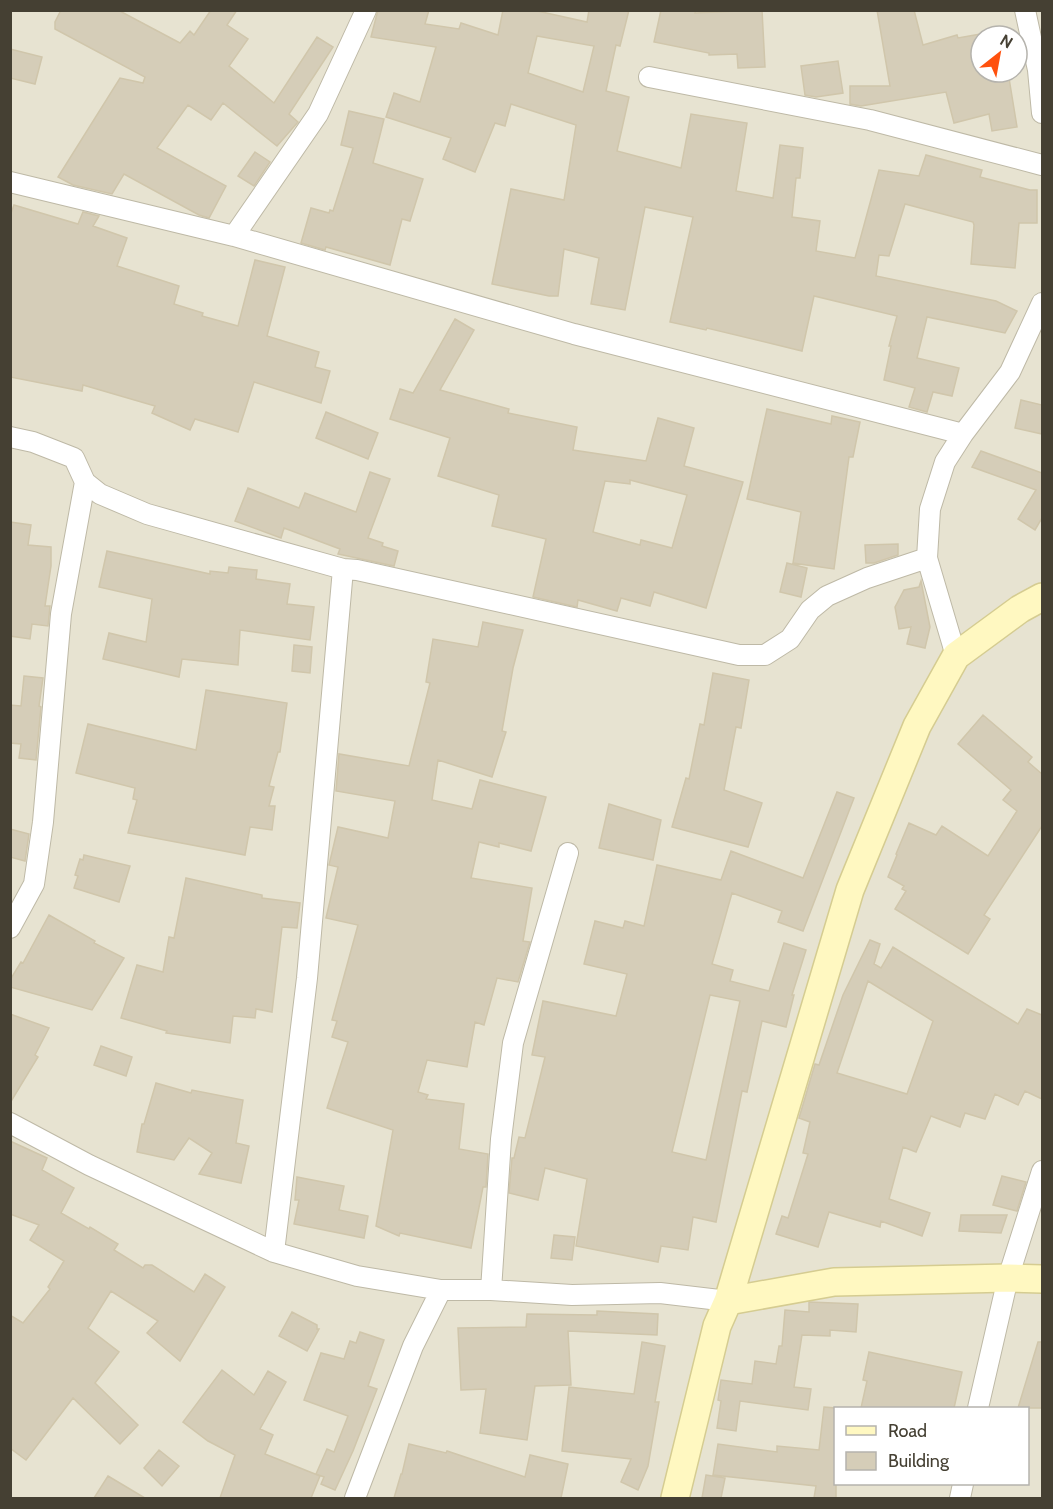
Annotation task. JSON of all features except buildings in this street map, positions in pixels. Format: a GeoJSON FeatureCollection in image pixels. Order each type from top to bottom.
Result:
{"type":"FeatureCollection","features":[{"type":"Feature","properties":{"kind":"street"},"geometry":{"type":"LineString","coordinates":[[234,236],[318,114],[366,10]]}},
{"type":"Feature","properties":{"kind":"street"},"geometry":{"type":"LineString","coordinates":[[1025,10],[1038,70],[1042,113]]}},
{"type":"Feature","properties":{"kind":"street"},"geometry":{"type":"LineString","coordinates":[[649,78],[870,120],[1042,165]]}},
{"type":"Feature","properties":{"kind":"street"},"geometry":{"type":"LineString","coordinates":[[10,182],[234,236],[574,334],[963,434]]}},
{"type":"Feature","properties":{"kind":"street"},"geometry":{"type":"LineString","coordinates":[[956,656],[927,558],[930,509],[945,462],[963,434],[1010,372],[1042,303]]}},
{"type":"Feature","properties":{"kind":"street"},"geometry":{"type":"LineString","coordinates":[[10,437],[33,442],[74,458],[85,482],[100,494],[147,514],[343,570],[357,570],[739,655],[765,655],[790,639],[810,610],[827,596],[867,578],[927,558]]}},
{"type":"Feature","properties":{"kind":"street"},"geometry":{"type":"LineString","coordinates":[[10,928],[33,884],[43,822],[61,614],[85,482]]}},
{"type":"Feature","properties":{"kind":"street"},"geometry":{"type":"LineString","coordinates":[[274,1252],[307,978],[343,570]]}},
{"type":"Feature","properties":{"kind":"street"},"geometry":{"type":"LineString","coordinates":[[675,1498],[717,1326],[728,1301],[850,890],[917,726],[956,656],[1020,609],[1042,597]]}},
{"type":"Feature","properties":{"kind":"street"},"geometry":{"type":"LineString","coordinates":[[491,1290],[501,1139],[513,1043],[568,853]]}},
{"type":"Feature","properties":{"kind":"street"},"geometry":{"type":"LineString","coordinates":[[10,1123],[89,1165],[274,1252],[357,1276],[441,1290],[491,1290],[572,1295],[660,1293],[728,1301],[834,1282],[1042,1279]]}},
{"type":"Feature","properties":{"kind":"street"},"geometry":{"type":"LineString","coordinates":[[978,1407],[1008,1278],[1042,1171]]}},
{"type":"Feature","properties":{"kind":"street"},"geometry":{"type":"LineString","coordinates":[[355,1498],[413,1346],[441,1290]]}},
{"type":"Feature","properties":{"kind":"shaded area"},"geometry":{"type":"Polygon","coordinates":[[[11,11],[1042,11],[1042,1498],[11,1498],[11,11]]]}}]}
